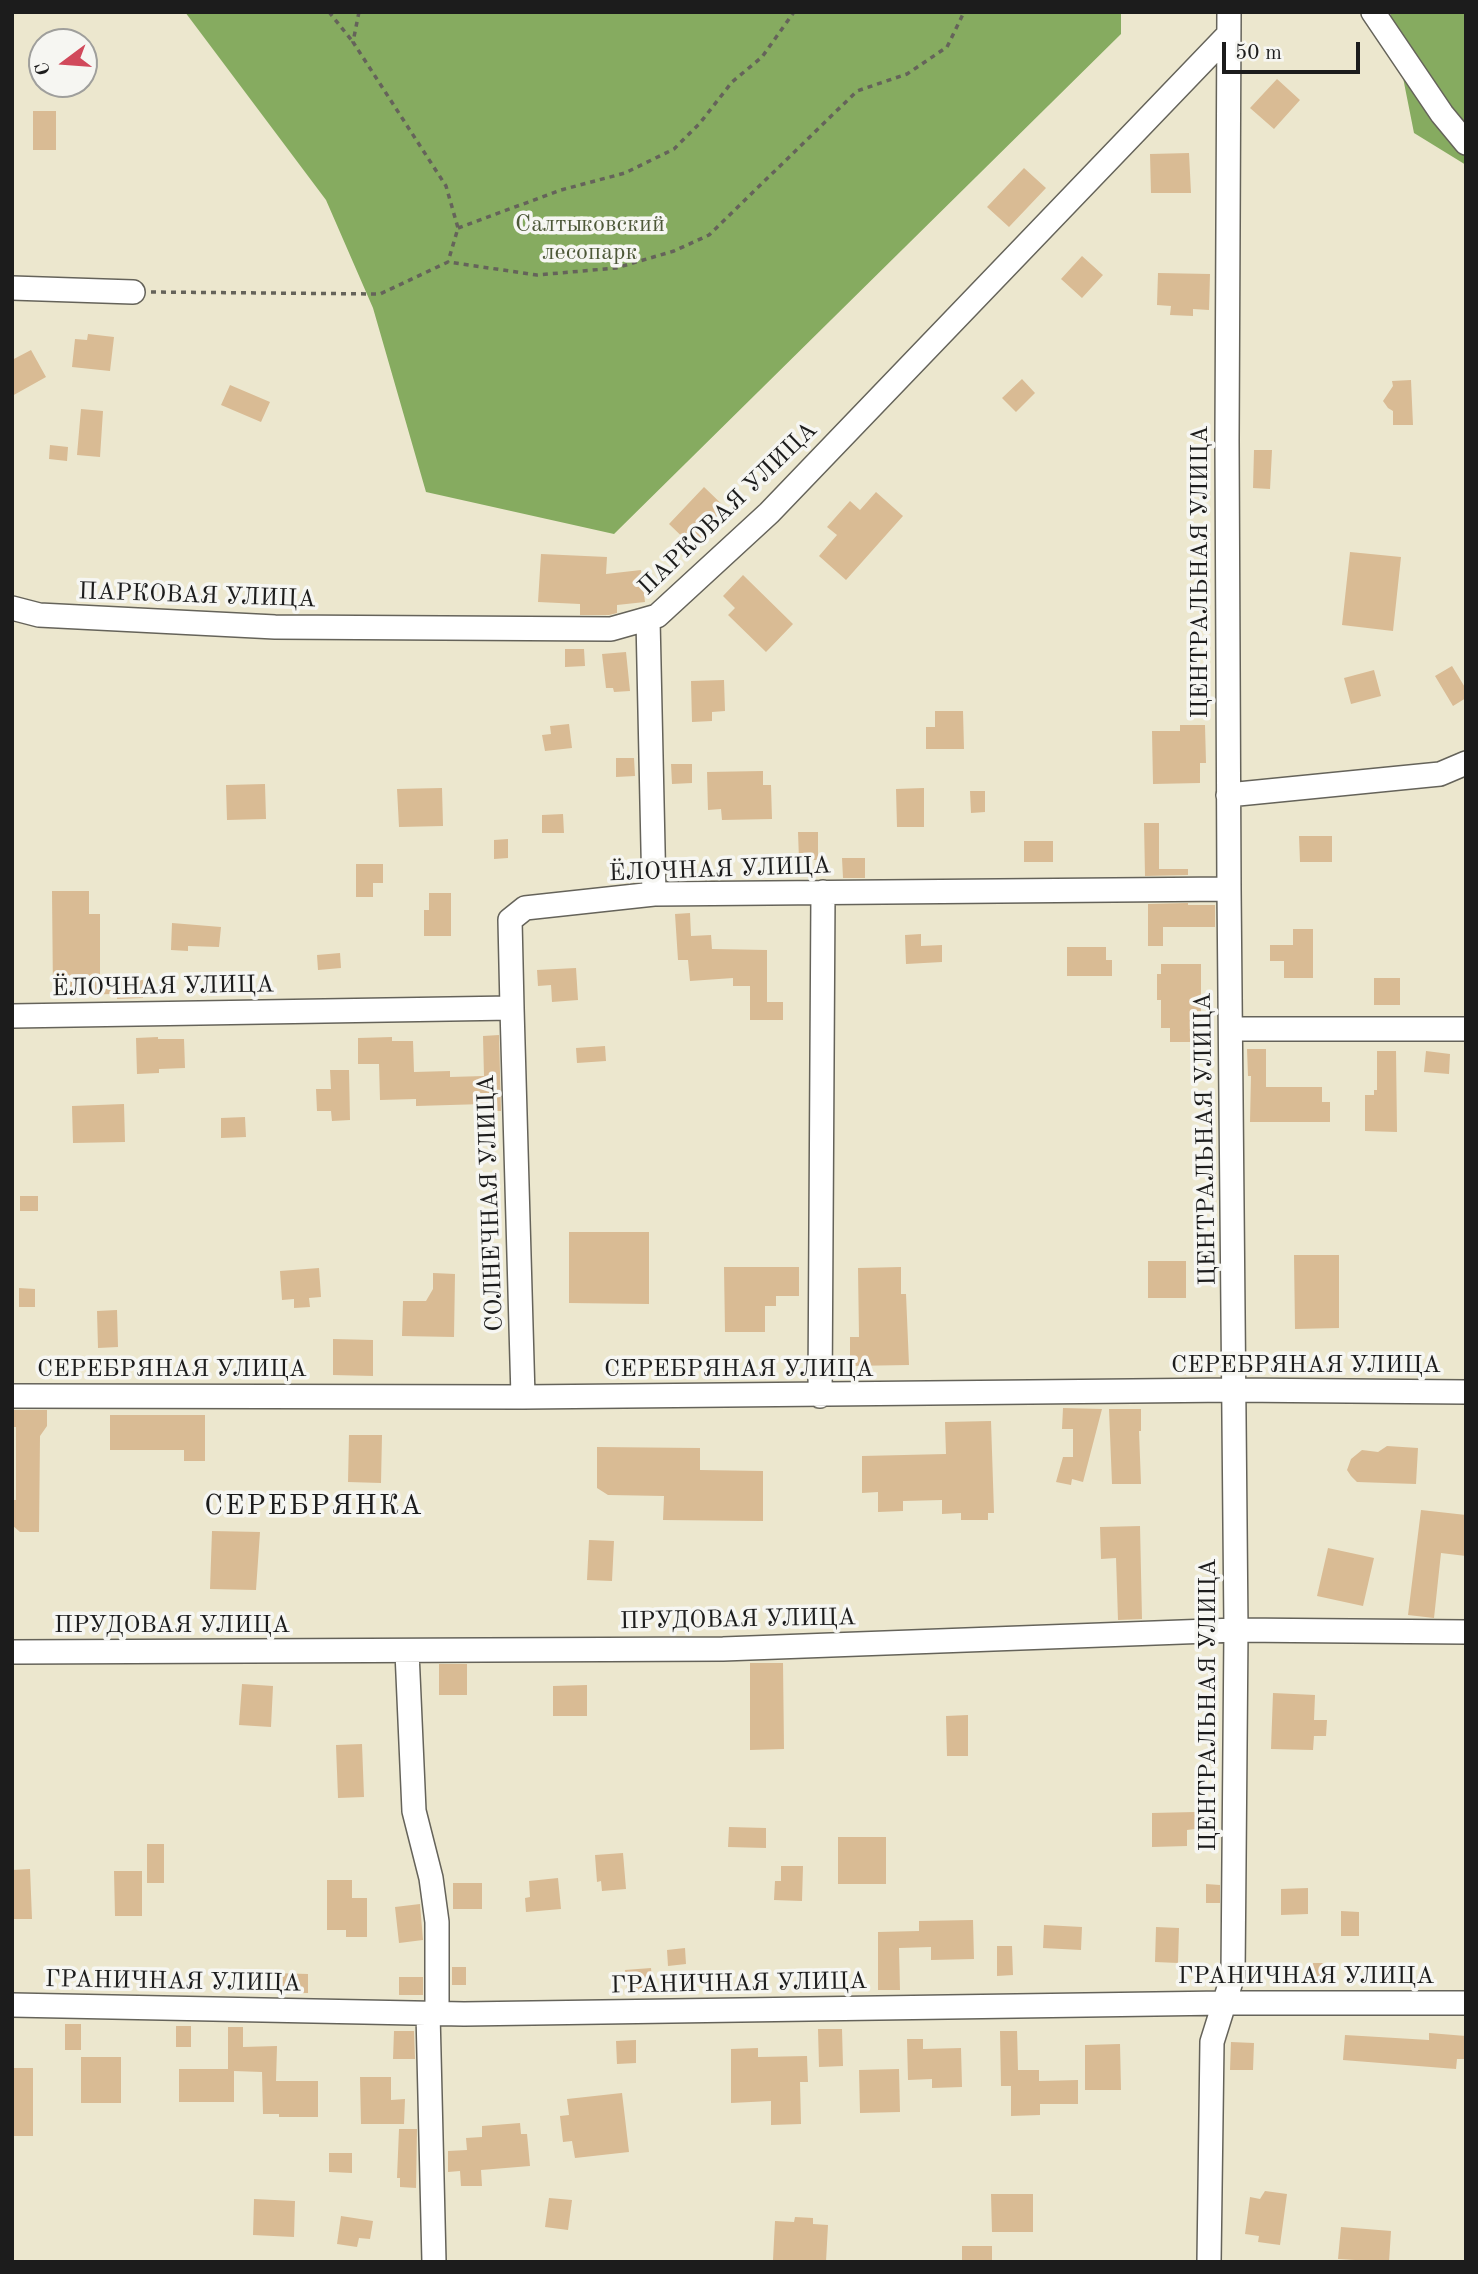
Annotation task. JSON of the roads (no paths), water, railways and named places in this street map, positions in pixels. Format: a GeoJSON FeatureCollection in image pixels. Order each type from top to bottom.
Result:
{"type":"FeatureCollection","features":[{"type":"Feature","properties":{"kind":"street","name":"ЦЕНТРАЛЬНАЯ УЛИЦА"},"geometry":{"type":"LineString","coordinates":[[1209,2262],[1212,2042],[1233,1975],[1236,1630],[1228,889],[1229,12]]}},
{"type":"Feature","properties":{"kind":"street"},"geometry":{"type":"LineString","coordinates":[[1373,12],[1442,114],[1466,143]]}},
{"type":"Feature","properties":{"kind":"street","name":"ПАРКОВАЯ УЛИЦА"},"geometry":{"type":"LineString","coordinates":[[12,608],[39,615],[275,627],[611,629],[657,616],[769,513],[1227,36]]}},
{"type":"Feature","properties":{"kind":"street"},"geometry":{"type":"LineString","coordinates":[[12,288],[133,292]]}},
{"type":"Feature","properties":{"kind":"street"},"geometry":{"type":"LineString","coordinates":[[648,619],[654,894]]}},
{"type":"Feature","properties":{"kind":"street"},"geometry":{"type":"LineString","coordinates":[[1228,795],[1440,774],[1466,762]]}},
{"type":"Feature","properties":{"kind":"street","name":"ЁЛОЧНАЯ УЛИЦА"},"geometry":{"type":"LineString","coordinates":[[12,1016],[512,1008],[510,920],[525,908],[654,894],[1228,889]]}},
{"type":"Feature","properties":{"kind":"street"},"geometry":{"type":"LineString","coordinates":[[820,1396],[823,892]]}},
{"type":"Feature","properties":{"kind":"street","name":"СОЛНЕЧНАЯ УЛИЦА"},"geometry":{"type":"LineString","coordinates":[[512,1008],[523,1397]]}},
{"type":"Feature","properties":{"kind":"street"},"geometry":{"type":"LineString","coordinates":[[1231,1029],[1466,1029]]}},
{"type":"Feature","properties":{"kind":"street","name":"СЕРЕБРЯНАЯ УЛИЦА"},"geometry":{"type":"LineString","coordinates":[[12,1396],[820,1396],[1233,1390],[1466,1392]]}},
{"type":"Feature","properties":{"kind":"street","name":"ПРУДОВАЯ УЛИЦА"},"geometry":{"type":"LineString","coordinates":[[12,1652],[723,1649],[1236,1630],[1466,1632]]}},
{"type":"Feature","properties":{"kind":"street"},"geometry":{"type":"LineString","coordinates":[[407,1652],[414,1811],[431,1878],[437,1922],[433,2013],[434,2262]]}},
{"type":"Feature","properties":{"kind":"street","name":"ГРАНИЧНАЯ УЛИЦА"},"geometry":{"type":"LineString","coordinates":[[12,2005],[433,2013],[1224,2003],[1466,2003]]}},
{"type":"Feature","properties":{"kind":"district","name":"СЕРЕБРЯНКА"},"geometry":{"type":"Point","coordinates":[314,1507]}},
{"type":"Feature","properties":{"kind":"park label","name":"Салтыковский лесопарк"},"geometry":{"type":"Point","coordinates":[590,239]}}]}
